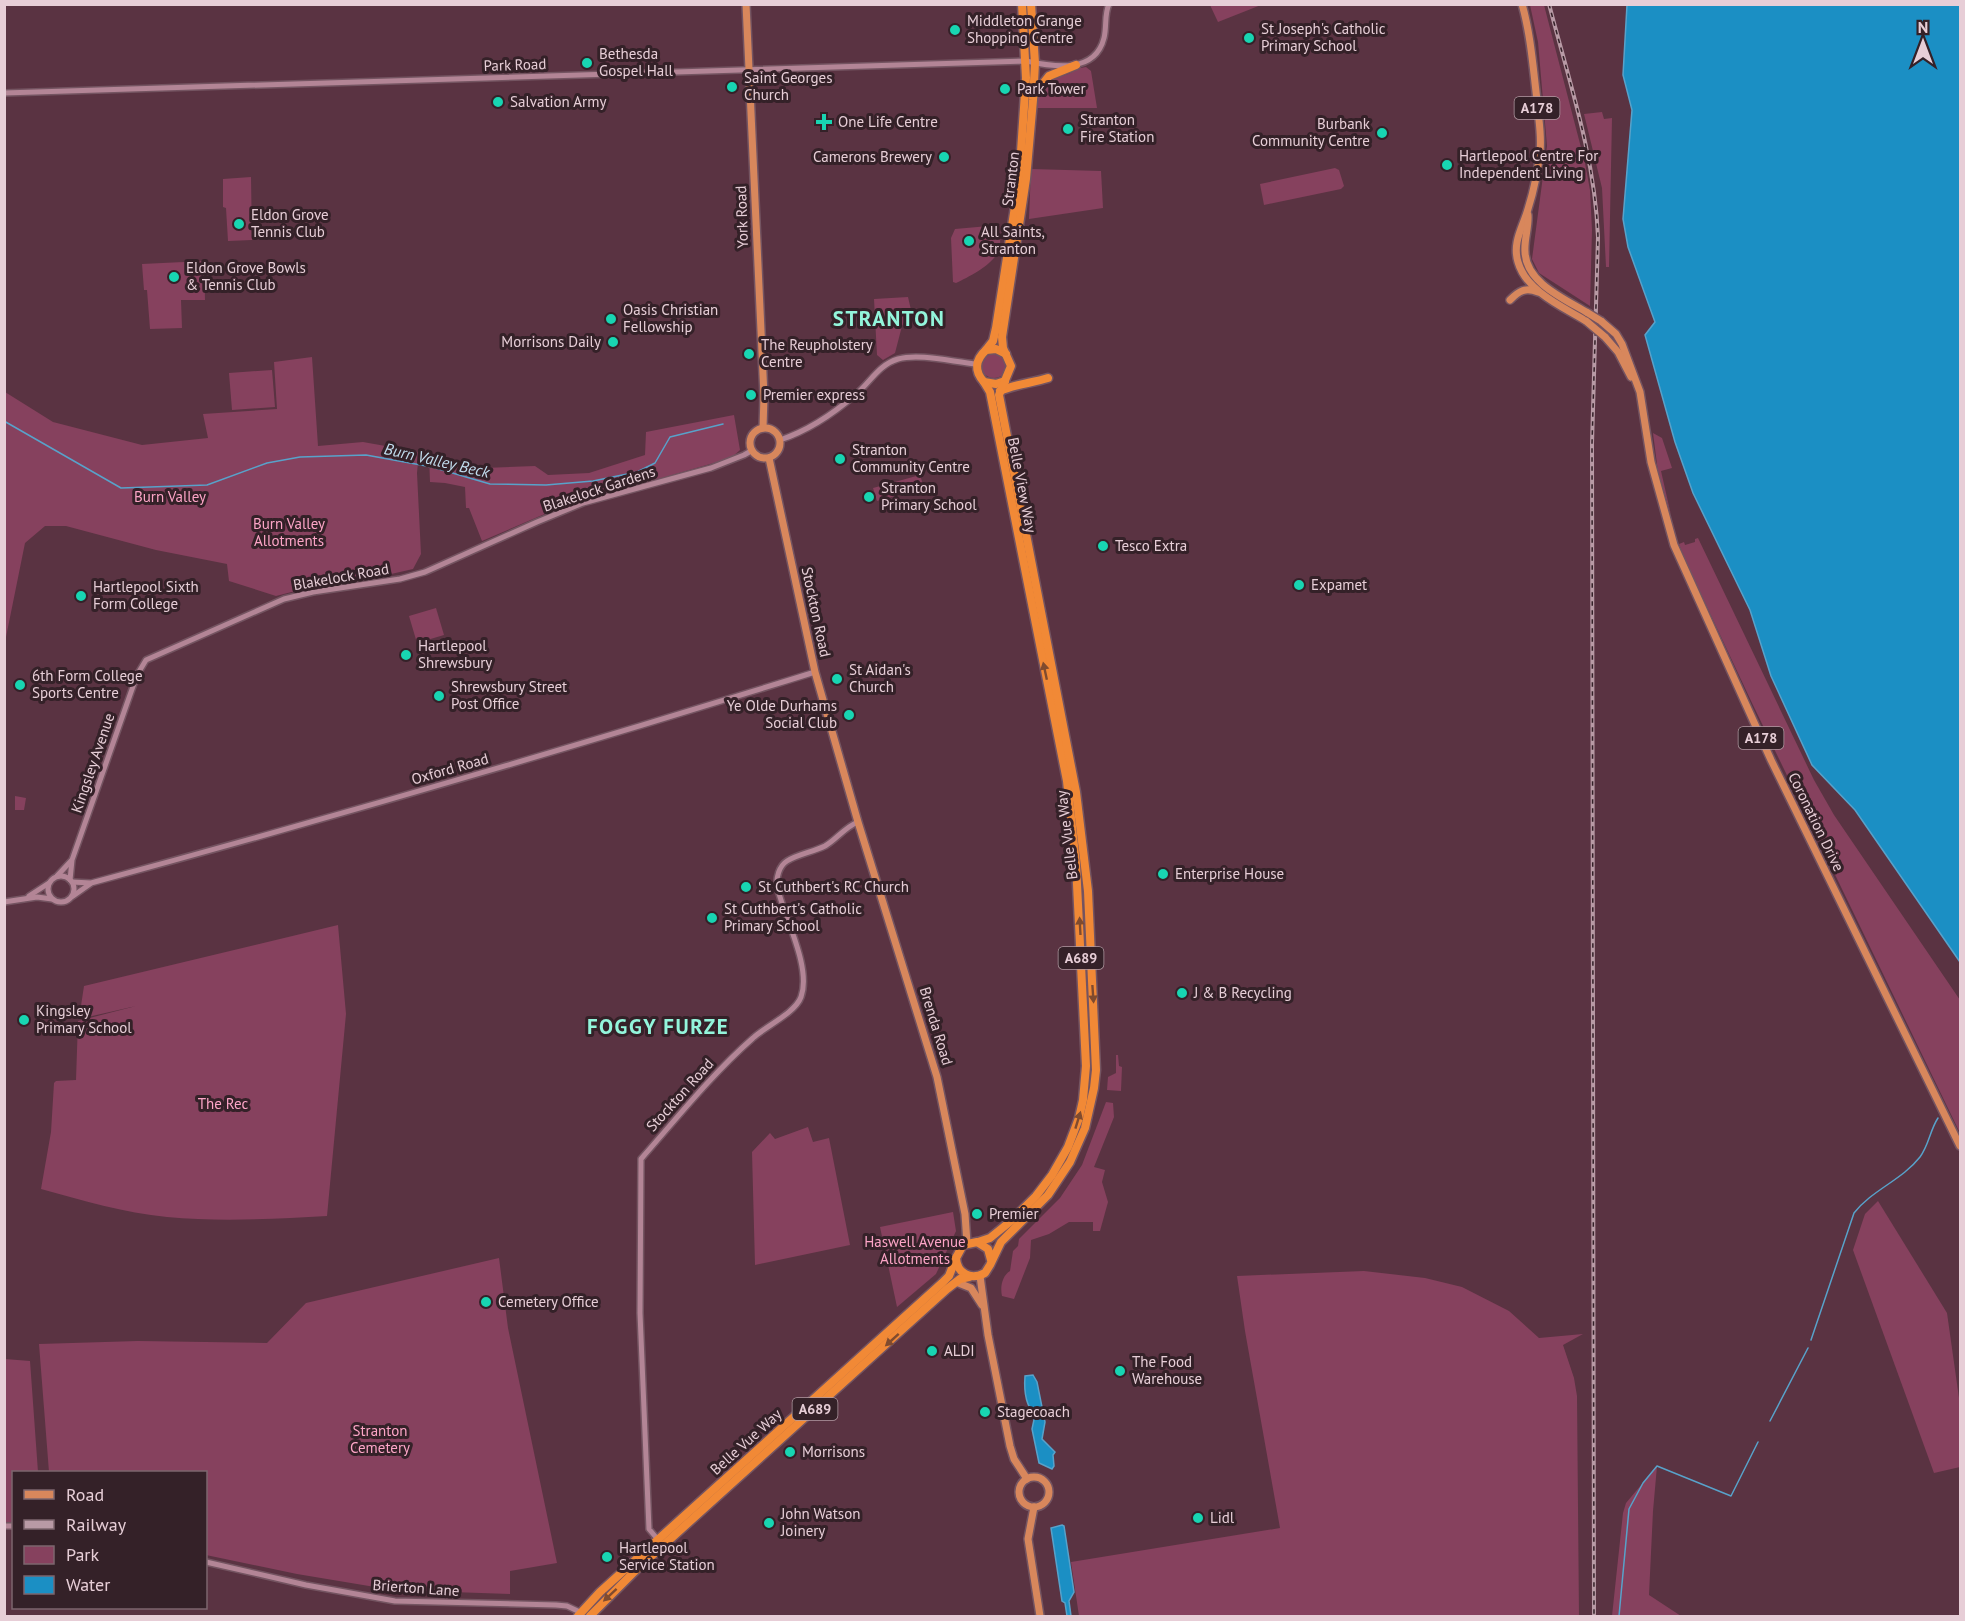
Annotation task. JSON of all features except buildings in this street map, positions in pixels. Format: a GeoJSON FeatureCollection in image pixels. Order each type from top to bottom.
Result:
{"type":"FeatureCollection","features":[{"type":"Feature","properties":{"kind":"highway"},"geometry":{"type":"LineString","coordinates":[[1022,4],[1031,62]]}},
{"type":"Feature","properties":{"kind":"highway","name":"Stranton"},"geometry":{"type":"LineString","coordinates":[[1006,354],[1002,337],[1026,178],[1034,96],[1031,62],[1031,4]]}},
{"type":"Feature","properties":{"kind":"highway","name":"Stranton"},"geometry":{"type":"LineString","coordinates":[[986,350],[994,337],[1016,203],[1031,62]]}},
{"type":"Feature","properties":{"kind":"highway"},"geometry":{"type":"LineString","coordinates":[[1034,96],[1049,76],[1076,65]]}},
{"type":"Feature","properties":{"kind":"highway"},"geometry":{"type":"LineString","coordinates":[[977,364],[986,350],[996,349],[1006,354],[1011,366],[1008,379],[1000,391]]}},
{"type":"Feature","properties":{"kind":"highway","name":"A689"},"geometry":{"type":"LineString","coordinates":[[977,364],[978,374],[984,382]]}},
{"type":"Feature","properties":{"kind":"highway"},"geometry":{"type":"LineString","coordinates":[[1000,391],[1020,383],[1036,382],[1047,378]]}},
{"type":"Feature","properties":{"kind":"highway"},"geometry":{"type":"LineString","coordinates":[[984,382],[996,384],[1005,381]]}},
{"type":"Feature","properties":{"kind":"highway","name":"Belle View Way"},"geometry":{"type":"LineString","coordinates":[[984,382],[990,392],[1029,595]]}},
{"type":"Feature","properties":{"kind":"highway","name":"Belle Vue Way"},"geometry":{"type":"LineString","coordinates":[[992,1260],[1001,1242],[1048,1195],[1070,1162],[1082,1136],[1091,1106],[1096,1059],[1088,891],[1076,792],[1000,402],[1000,391]]}},
{"type":"Feature","properties":{"kind":"highway","name":"Belle Vue Way"},"geometry":{"type":"LineString","coordinates":[[977,1242],[985,1241],[999,1231],[1028,1204],[1052,1175],[1074,1132],[1086,1081],[1078,901],[1071,812],[1053,708],[1029,595]]}},
{"type":"Feature","properties":{"kind":"highway"},"geometry":{"type":"LineString","coordinates":[[977,1242],[988,1249],[992,1260]]}},
{"type":"Feature","properties":{"kind":"highway","name":"A689"},"geometry":{"type":"LineString","coordinates":[[956,1258],[960,1249],[967,1243],[977,1242]]}},
{"type":"Feature","properties":{"kind":"highway"},"geometry":{"type":"LineString","coordinates":[[956,1258],[959,1270],[969,1276]]}},
{"type":"Feature","properties":{"kind":"highway","name":"Belle Vue Way"},"geometry":{"type":"LineString","coordinates":[[580,1614],[600,1592],[661,1543],[949,1276],[956,1258]]}},
{"type":"Feature","properties":{"kind":"highway","name":"A689"},"geometry":{"type":"LineString","coordinates":[[590,1616],[661,1543],[956,1282],[969,1276],[980,1276],[988,1270],[992,1260]]}},
{"type":"Feature","properties":{"kind":"main road","name":"York Road"},"geometry":{"type":"LineString","coordinates":[[746,4],[764,396],[763,428]]}},
{"type":"Feature","properties":{"kind":"main road","name":"A178"},"geometry":{"type":"LineString","coordinates":[[1522,4],[1531,45],[1541,147],[1528,212],[1519,232],[1516,249],[1518,262],[1524,277],[1543,294],[1586,321],[1605,337],[1624,362],[1638,393]]}},
{"type":"Feature","properties":{"kind":"main road","name":"A178"},"geometry":{"type":"LineString","coordinates":[[1528,212],[1525,239],[1527,265],[1544,285],[1616,334],[1628,356],[1638,393]]}},
{"type":"Feature","properties":{"kind":"main road"},"geometry":{"type":"LineString","coordinates":[[1510,300],[1524,289],[1543,294]]}},
{"type":"Feature","properties":{"kind":"main road","name":"Coronation Drive"},"geometry":{"type":"LineString","coordinates":[[1638,393],[1657,490],[1674,545],[1771,760],[1960,1146]]}},
{"type":"Feature","properties":{"kind":"main road"},"geometry":{"type":"LineString","coordinates":[[763,428],[772,429],[780,440],[779,449],[769,458],[761,458],[751,451],[751,436],[758,429],[763,428]]}},
{"type":"Feature","properties":{"kind":"main road","name":"Stockton Road"},"geometry":{"type":"LineString","coordinates":[[769,458],[815,672],[858,822]]}},
{"type":"Feature","properties":{"kind":"main road","name":"Brenda Road"},"geometry":{"type":"LineString","coordinates":[[858,822],[937,1077],[964,1214],[967,1243]]}},
{"type":"Feature","properties":{"kind":"main road"},"geometry":{"type":"LineString","coordinates":[[980,1276],[1010,1446],[1014,1459],[1027,1479]]}},
{"type":"Feature","properties":{"kind":"main road"},"geometry":{"type":"LineString","coordinates":[[956,1282],[971,1288],[984,1307]]}},
{"type":"Feature","properties":{"kind":"main road"},"geometry":{"type":"LineString","coordinates":[[1040,1478],[1047,1484],[1049,1489],[1047,1501],[1040,1506],[1034,1507],[1026,1504],[1020,1495],[1022,1484],[1027,1479],[1040,1478]]}},
{"type":"Feature","properties":{"kind":"main road"},"geometry":{"type":"LineString","coordinates":[[1034,1507],[1028,1545],[1040,1617]]}},
{"type":"Feature","properties":{"kind":"street"},"geometry":{"type":"LineString","coordinates":[[1076,65],[1089,60],[1101,46],[1104,39],[1108,4]]}},
{"type":"Feature","properties":{"kind":"street","name":"Park Road"},"geometry":{"type":"LineString","coordinates":[[4,93],[1031,62],[1067,67],[1076,65]]}},
{"type":"Feature","properties":{"kind":"street"},"geometry":{"type":"LineString","coordinates":[[780,440],[795,435],[835,411],[858,393],[885,364],[900,358],[977,364]]}},
{"type":"Feature","properties":{"kind":"street","name":"Blakelock Gardens"},"geometry":{"type":"LineString","coordinates":[[425,573],[583,503],[711,468],[751,451]]}},
{"type":"Feature","properties":{"kind":"street","name":"Blakelock Road"},"geometry":{"type":"LineString","coordinates":[[137,675],[146,660],[284,599],[425,573]]}},
{"type":"Feature","properties":{"kind":"street","name":"Oxford Road"},"geometry":{"type":"LineString","coordinates":[[72,896],[91,883],[539,756],[815,672]]}},
{"type":"Feature","properties":{"kind":"street","name":"Kingsley Avenue"},"geometry":{"type":"LineString","coordinates":[[71,881],[72,860],[137,675]]}},
{"type":"Feature","properties":{"kind":"street","name":"Stockton Road"},"geometry":{"type":"LineString","coordinates":[[661,1543],[649,1529],[640,1313],[641,1159],[737,1052],[756,1034],[798,1003],[802,991],[800,958],[777,886],[778,872],[786,862],[823,847],[839,837],[850,825],[858,822]]}},
{"type":"Feature","properties":{"kind":"street","name":"Kingsley Avenue"},"geometry":{"type":"LineString","coordinates":[[56,877],[72,860]]}},
{"type":"Feature","properties":{"kind":"street"},"geometry":{"type":"LineString","coordinates":[[25,898],[43,888],[50,882],[56,877],[62,876],[71,881],[74,890],[72,896],[64,902],[58,902],[48,892],[50,882]]}},
{"type":"Feature","properties":{"kind":"street","name":"Oxford Road"},"geometry":{"type":"LineString","coordinates":[[71,881],[91,883]]}},
{"type":"Feature","properties":{"kind":"street"},"geometry":{"type":"LineString","coordinates":[[4,902],[25,898],[52,898]]}},
{"type":"Feature","properties":{"kind":"street","name":"Brierton Lane"},"geometry":{"type":"LineString","coordinates":[[207,1562],[306,1585],[395,1601],[556,1605],[567,1606],[580,1614],[590,1616]]}},
{"type":"Feature","properties":{"kind":"green space"},"geometry":{"type":"Polygon","coordinates":[[[1210,5],[1261,5],[1218,22],[1210,5]]]}},
{"type":"Feature","properties":{"kind":"green space"},"geometry":{"type":"Polygon","coordinates":[[[1530,5],[1544,5],[1585,163],[1590,190],[1592,230],[1590,306],[1539,273],[1532,259],[1547,146],[1538,42],[1530,5]]]}},
{"type":"Feature","properties":{"kind":"green space"},"geometry":{"type":"Polygon","coordinates":[[[1086,67],[1091,71],[1097,108],[1036,108],[1038,93],[1044,84],[1086,67]]]}},
{"type":"Feature","properties":{"kind":"green space"},"geometry":{"type":"Polygon","coordinates":[[[1602,112],[1604,119],[1612,118],[1609,267],[1606,267],[1602,188],[1584,114],[1602,112]]]}},
{"type":"Feature","properties":{"kind":"green space"},"geometry":{"type":"Polygon","coordinates":[[[1335,168],[1339,170],[1344,186],[1341,189],[1264,205],[1260,184],[1335,168]]]}},
{"type":"Feature","properties":{"kind":"green space"},"geometry":{"type":"Polygon","coordinates":[[[1031,169],[1101,171],[1103,208],[1029,219],[1031,169]]]}},
{"type":"Feature","properties":{"kind":"green space","name":"Eldon Grove Tennis Club"},"geometry":{"type":"Polygon","coordinates":[[[251,177],[252,240],[228,241],[226,208],[223,207],[223,179],[251,177]]]}},
{"type":"Feature","properties":{"kind":"green space"},"geometry":{"type":"Polygon","coordinates":[[[1000,225],[999,250],[992,260],[974,274],[956,283],[953,282],[951,238],[955,229],[1000,225]]]}},
{"type":"Feature","properties":{"kind":"green space","name":"Eldon Grove Bowls & Tennis Club"},"geometry":{"type":"Polygon","coordinates":[[[204,261],[205,300],[181,300],[182,328],[150,329],[142,264],[204,261]]]}},
{"type":"Feature","properties":{"kind":"green space"},"geometry":{"type":"Polygon","coordinates":[[[908,297],[911,310],[902,326],[895,353],[883,360],[877,355],[874,299],[908,297]]]}},
{"type":"Feature","properties":{"kind":"green space"},"geometry":{"type":"Polygon","coordinates":[[[994,352],[1003,356],[1007,365],[1003,374],[994,378],[985,374],[981,365],[985,356],[994,352]]]}},
{"type":"Feature","properties":{"kind":"green space","name":"Burn Valley"},"geometry":{"type":"Polygon","coordinates":[[[312,357],[318,446],[363,442],[419,452],[417,473],[421,554],[413,569],[311,587],[276,596],[229,581],[227,564],[156,550],[66,526],[45,526],[25,543],[5,642],[5,392],[53,422],[142,445],[208,438],[203,414],[277,409],[274,362],[312,357]]]}},
{"type":"Feature","properties":{"kind":"green space"},"geometry":{"type":"Polygon","coordinates":[[[272,370],[275,407],[232,410],[229,373],[272,370]]]}},
{"type":"Feature","properties":{"kind":"green space"},"geometry":{"type":"Polygon","coordinates":[[[734,415],[740,450],[731,458],[561,507],[482,541],[469,508],[466,508],[465,487],[430,482],[429,456],[484,468],[535,466],[548,475],[589,473],[645,455],[646,432],[734,415]]]}},
{"type":"Feature","properties":{"kind":"green space"},"geometry":{"type":"Polygon","coordinates":[[[1653,433],[1662,438],[1672,468],[1661,471],[1671,515],[1658,472],[1653,433]]]}},
{"type":"Feature","properties":{"kind":"green space"},"geometry":{"type":"Polygon","coordinates":[[[920,475],[924,488],[877,501],[873,488],[920,475]]]}},
{"type":"Feature","properties":{"kind":"green space"},"geometry":{"type":"Polygon","coordinates":[[[1698,538],[1814,780],[1834,815],[1960,1000],[1960,1133],[1685,560],[1679,544],[1695,542],[1698,538]]]}},
{"type":"Feature","properties":{"kind":"green space"},"geometry":{"type":"Polygon","coordinates":[[[436,608],[444,635],[417,643],[409,616],[436,608]]]}},
{"type":"Feature","properties":{"kind":"green space"},"geometry":{"type":"Polygon","coordinates":[[[15,796],[26,798],[24,810],[15,810],[15,796]]]}},
{"type":"Feature","properties":{"kind":"green space","name":"The Rec"},"geometry":{"type":"Polygon","coordinates":[[[338,925],[346,1014],[327,1216],[227,1220],[187,1219],[119,1209],[41,1189],[51,1132],[54,1083],[76,1080],[78,1021],[136,1006],[79,1019],[84,986],[338,925]]]}},
{"type":"Feature","properties":{"kind":"green space"},"geometry":{"type":"Polygon","coordinates":[[[1116,1055],[1118,1055],[1119,1066],[1122,1067],[1121,1091],[1107,1090],[1108,1077],[1116,1073],[1116,1055]]]}},
{"type":"Feature","properties":{"kind":"green space"},"geometry":{"type":"Polygon","coordinates":[[[1106,1102],[1113,1103],[1114,1117],[1094,1167],[1105,1170],[1102,1182],[1108,1202],[1100,1231],[1093,1231],[1093,1222],[1069,1222],[1049,1234],[1031,1240],[1030,1258],[1014,1299],[1002,1296],[1002,1282],[1010,1271],[1013,1251],[1018,1246],[1019,1239],[1060,1198],[1082,1165],[1106,1102]]]}},
{"type":"Feature","properties":{"kind":"green space"},"geometry":{"type":"Polygon","coordinates":[[[808,1127],[813,1142],[829,1138],[850,1245],[755,1265],[752,1152],[770,1133],[775,1139],[808,1127]]]}},
{"type":"Feature","properties":{"kind":"green space"},"geometry":{"type":"Polygon","coordinates":[[[1878,1201],[1947,1313],[1960,1405],[1960,1467],[1934,1473],[1853,1250],[1865,1214],[1878,1201]]]}},
{"type":"Feature","properties":{"kind":"green space","name":"Haswell Avenue Allotments"},"geometry":{"type":"Polygon","coordinates":[[[953,1212],[956,1231],[936,1274],[897,1307],[880,1227],[953,1212]]]}},
{"type":"Feature","properties":{"kind":"green space","name":"Stranton Cemetery"},"geometry":{"type":"Polygon","coordinates":[[[499,1258],[508,1328],[557,1563],[510,1571],[510,1594],[393,1590],[297,1574],[207,1555],[207,1471],[49,1471],[39,1344],[138,1341],[267,1343],[306,1303],[499,1258]]]}},
{"type":"Feature","properties":{"kind":"green space"},"geometry":{"type":"Polygon","coordinates":[[[1364,1271],[1425,1278],[1462,1287],[1509,1311],[1539,1338],[1583,1334],[1563,1345],[1574,1378],[1577,1396],[1579,1616],[1079,1616],[1071,1562],[1280,1528],[1237,1276],[1364,1271]]]}},
{"type":"Feature","properties":{"kind":"green space"},"geometry":{"type":"Polygon","coordinates":[[[5,1359],[30,1361],[38,1471],[12,1471],[12,1522],[5,1522],[5,1359]]]}},
{"type":"Feature","properties":{"kind":"green space"},"geometry":{"type":"Polygon","coordinates":[[[1657,1466],[1649,1595],[1681,1616],[1612,1616],[1626,1503],[1657,1466]]]}},
{"type":"Feature","properties":{"kind":"water"},"geometry":{"type":"Polygon","coordinates":[[[1627,5],[1960,5],[1960,962],[1855,810],[1812,765],[1771,676],[1750,610],[1693,493],[1675,442],[1645,335],[1655,322],[1628,247],[1623,219],[1632,110],[1623,75],[1627,5]]]}},
{"type":"Feature","properties":{"kind":"water"},"geometry":{"type":"Polygon","coordinates":[[[1033,1375],[1037,1382],[1045,1422],[1042,1439],[1055,1452],[1052,1469],[1039,1463],[1032,1429],[1035,1415],[1027,1402],[1025,1376],[1033,1375]]]}},
{"type":"Feature","properties":{"kind":"water"},"geometry":{"type":"Polygon","coordinates":[[[1062,1525],[1074,1592],[1069,1601],[1071,1616],[1067,1616],[1065,1603],[1062,1601],[1051,1528],[1062,1525]]]}},
{"type":"Feature","properties":{"kind":"waterway","name":"Burn Valley Beck"},"geometry":{"type":"LineString","coordinates":[[4,421],[121,488],[207,485],[267,463],[300,457],[366,455],[432,467],[490,484],[546,485],[593,481],[637,472],[655,463],[670,437],[723,424]]}},
{"type":"Feature","properties":{"kind":"waterway"},"geometry":{"type":"LineString","coordinates":[[1811,1340],[1854,1213],[1869,1198],[1913,1165],[1925,1148],[1938,1118]]}},
{"type":"Feature","properties":{"kind":"waterway"},"geometry":{"type":"LineString","coordinates":[[1770,1421],[1808,1348]]}},
{"type":"Feature","properties":{"kind":"waterway"},"geometry":{"type":"LineString","coordinates":[[1619,1616],[1629,1509],[1643,1483],[1657,1466],[1731,1496],[1758,1442]]}},
{"type":"Feature","properties":{"kind":"railway"},"geometry":{"type":"LineString","coordinates":[[1549,4],[1573,90],[1586,148],[1596,207],[1598,237],[1592,444],[1594,1616]]}},
{"type":"Feature","properties":{"kind":"place","name":"Middleton Grange Shopping Centre"},"geometry":{"type":"Point","coordinates":[955,30]}},
{"type":"Feature","properties":{"kind":"place","name":"St Joseph's Catholic Primary School"},"geometry":{"type":"Point","coordinates":[1249,38]}},
{"type":"Feature","properties":{"kind":"place","name":"Bethesda Gospel Hall"},"geometry":{"type":"Point","coordinates":[587,63]}},
{"type":"Feature","properties":{"kind":"place","name":"Saint Georges Church"},"geometry":{"type":"Point","coordinates":[732,87]}},
{"type":"Feature","properties":{"kind":"place","name":"Park Tower"},"geometry":{"type":"Point","coordinates":[1005,89]}},
{"type":"Feature","properties":{"kind":"place","name":"Salvation Army"},"geometry":{"type":"Point","coordinates":[498,102]}},
{"type":"Feature","properties":{"kind":"place","name":"One Life Centre"},"geometry":{"type":"Point","coordinates":[824,122]}},
{"type":"Feature","properties":{"kind":"place","name":"Stranton Fire Station"},"geometry":{"type":"Point","coordinates":[1068,129]}},
{"type":"Feature","properties":{"kind":"place","name":"Burbank Community Centre"},"geometry":{"type":"Point","coordinates":[1382,133]}},
{"type":"Feature","properties":{"kind":"place","name":"Camerons Brewery"},"geometry":{"type":"Point","coordinates":[944,157]}},
{"type":"Feature","properties":{"kind":"place","name":"Hartlepool Centre For Independent Living"},"geometry":{"type":"Point","coordinates":[1447,165]}},
{"type":"Feature","properties":{"kind":"place","name":"Eldon Grove Tennis Club"},"geometry":{"type":"Point","coordinates":[239,224]}},
{"type":"Feature","properties":{"kind":"place","name":"All Saints, Stranton"},"geometry":{"type":"Point","coordinates":[969,241]}},
{"type":"Feature","properties":{"kind":"place","name":"Eldon Grove Bowls & Tennis Club"},"geometry":{"type":"Point","coordinates":[174,277]}},
{"type":"Feature","properties":{"kind":"place","name":"Oasis Christian Fellowship"},"geometry":{"type":"Point","coordinates":[611,319]}},
{"type":"Feature","properties":{"kind":"place","name":"Morrisons Daily"},"geometry":{"type":"Point","coordinates":[613,342]}},
{"type":"Feature","properties":{"kind":"place","name":"The Reupholstery Centre"},"geometry":{"type":"Point","coordinates":[749,354]}},
{"type":"Feature","properties":{"kind":"place","name":"Premier express"},"geometry":{"type":"Point","coordinates":[751,395]}},
{"type":"Feature","properties":{"kind":"place","name":"Stranton Community Centre"},"geometry":{"type":"Point","coordinates":[840,459]}},
{"type":"Feature","properties":{"kind":"place","name":"Stranton Primary School"},"geometry":{"type":"Point","coordinates":[869,497]}},
{"type":"Feature","properties":{"kind":"place","name":"Tesco Extra"},"geometry":{"type":"Point","coordinates":[1103,546]}},
{"type":"Feature","properties":{"kind":"place","name":"Expamet"},"geometry":{"type":"Point","coordinates":[1299,585]}},
{"type":"Feature","properties":{"kind":"place","name":"Hartlepool Sixth Form College"},"geometry":{"type":"Point","coordinates":[81,596]}},
{"type":"Feature","properties":{"kind":"place","name":"Hartlepool Shrewsbury"},"geometry":{"type":"Point","coordinates":[406,655]}},
{"type":"Feature","properties":{"kind":"place","name":"St Aidan's Church"},"geometry":{"type":"Point","coordinates":[837,679]}},
{"type":"Feature","properties":{"kind":"place","name":"6th Form College Sports Centre"},"geometry":{"type":"Point","coordinates":[20,685]}},
{"type":"Feature","properties":{"kind":"place","name":"Shrewsbury Street Post Office"},"geometry":{"type":"Point","coordinates":[439,696]}},
{"type":"Feature","properties":{"kind":"place","name":"Ye Olde Durhams Social Club"},"geometry":{"type":"Point","coordinates":[849,715]}},
{"type":"Feature","properties":{"kind":"place","name":"Enterprise House"},"geometry":{"type":"Point","coordinates":[1163,874]}},
{"type":"Feature","properties":{"kind":"place","name":"St Cuthbert's RC Church"},"geometry":{"type":"Point","coordinates":[746,887]}},
{"type":"Feature","properties":{"kind":"place","name":"St Cuthbert's Catholic Primary School"},"geometry":{"type":"Point","coordinates":[712,918]}},
{"type":"Feature","properties":{"kind":"place","name":"J & B Recycling"},"geometry":{"type":"Point","coordinates":[1182,993]}},
{"type":"Feature","properties":{"kind":"place","name":"Kingsley Primary School"},"geometry":{"type":"Point","coordinates":[24,1020]}},
{"type":"Feature","properties":{"kind":"place","name":"Premier"},"geometry":{"type":"Point","coordinates":[977,1214]}},
{"type":"Feature","properties":{"kind":"place","name":"Cemetery Office"},"geometry":{"type":"Point","coordinates":[486,1302]}},
{"type":"Feature","properties":{"kind":"place","name":"ALDI"},"geometry":{"type":"Point","coordinates":[932,1351]}},
{"type":"Feature","properties":{"kind":"place","name":"The Food Warehouse"},"geometry":{"type":"Point","coordinates":[1120,1371]}},
{"type":"Feature","properties":{"kind":"place","name":"Stagecoach"},"geometry":{"type":"Point","coordinates":[985,1412]}},
{"type":"Feature","properties":{"kind":"place","name":"Morrisons"},"geometry":{"type":"Point","coordinates":[790,1452]}},
{"type":"Feature","properties":{"kind":"place","name":"Lidl"},"geometry":{"type":"Point","coordinates":[1198,1518]}},
{"type":"Feature","properties":{"kind":"place","name":"John Watson Joinery"},"geometry":{"type":"Point","coordinates":[769,1523]}},
{"type":"Feature","properties":{"kind":"place","name":"Hartlepool Service Station"},"geometry":{"type":"Point","coordinates":[607,1557]}},
{"type":"Feature","properties":{"kind":"district","name":"STRANTON"},"geometry":{"type":"Point","coordinates":[889,319]}},
{"type":"Feature","properties":{"kind":"district","name":"FOGGY FURZE"},"geometry":{"type":"Point","coordinates":[658,1027]}},
{"type":"Feature","properties":{"kind":"park label","name":"Burn Valley Allotments"},"geometry":{"type":"Point","coordinates":[289,532]}}]}
